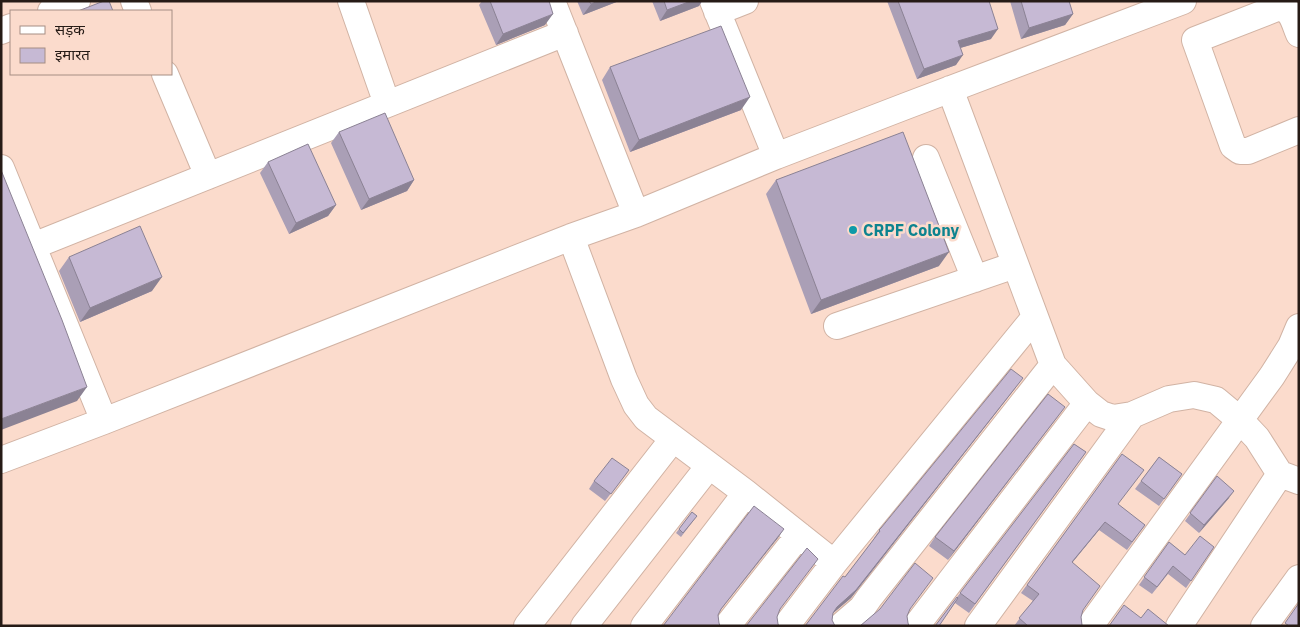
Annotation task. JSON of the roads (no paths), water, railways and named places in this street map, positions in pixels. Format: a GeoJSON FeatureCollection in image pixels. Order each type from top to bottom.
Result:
{"type":"FeatureCollection","features":[{"type":"Feature","properties":{"kind":"street"},"geometry":{"type":"LineString","coordinates":[[54,10],[77,1]]}},
{"type":"Feature","properties":{"kind":"street"},"geometry":{"type":"LineString","coordinates":[[351,1],[388,104]]}},
{"type":"Feature","properties":{"kind":"street"},"geometry":{"type":"LineString","coordinates":[[552,1],[636,214]]}},
{"type":"Feature","properties":{"kind":"street"},"geometry":{"type":"LineString","coordinates":[[745,1],[715,7],[776,156]]}},
{"type":"Feature","properties":{"kind":"street"},"geometry":{"type":"LineString","coordinates":[[1,460],[104,422],[571,237],[636,214],[776,156],[1182,2],[1233,146],[1240,151],[1248,151],[1299,130]]}},
{"type":"Feature","properties":{"kind":"street"},"geometry":{"type":"LineString","coordinates":[[1195,40],[1277,8],[1288,10],[1299,34]]}},
{"type":"Feature","properties":{"kind":"street"},"geometry":{"type":"LineString","coordinates":[[33,246],[565,33]]}},
{"type":"Feature","properties":{"kind":"street"},"geometry":{"type":"LineString","coordinates":[[165,75],[208,176]]}},
{"type":"Feature","properties":{"kind":"street"},"geometry":{"type":"LineString","coordinates":[[950,89],[1054,364],[1087,403],[1101,414],[1112,418],[1132,415],[1168,399],[1194,395],[1216,400],[1240,420],[1289,477],[1179,626]]}},
{"type":"Feature","properties":{"kind":"street"},"geometry":{"type":"LineString","coordinates":[[926,158],[975,278]]}},
{"type":"Feature","properties":{"kind":"street"},"geometry":{"type":"LineString","coordinates":[[1,168],[104,422]]}},
{"type":"Feature","properties":{"kind":"street"},"geometry":{"type":"LineString","coordinates":[[571,237],[624,379],[636,405],[646,418],[746,493],[834,564]]}},
{"type":"Feature","properties":{"kind":"street"},"geometry":{"type":"LineString","coordinates":[[837,326],[1016,265]]}},
{"type":"Feature","properties":{"kind":"street"},"geometry":{"type":"LineString","coordinates":[[786,626],[834,564],[1035,317]]}},
{"type":"Feature","properties":{"kind":"street"},"geometry":{"type":"LineString","coordinates":[[1090,626],[1272,376],[1291,346],[1299,328]]}},
{"type":"Feature","properties":{"kind":"street"},"geometry":{"type":"LineString","coordinates":[[841,626],[862,608],[1054,364]]}},
{"type":"Feature","properties":{"kind":"street"},"geometry":{"type":"LineString","coordinates":[[916,626],[1087,403]]}},
{"type":"Feature","properties":{"kind":"street"},"geometry":{"type":"LineString","coordinates":[[978,626],[1132,415]]}},
{"type":"Feature","properties":{"kind":"street"},"geometry":{"type":"LineString","coordinates":[[527,626],[673,439]]}},
{"type":"Feature","properties":{"kind":"street"},"geometry":{"type":"LineString","coordinates":[[584,626],[709,466]]}},
{"type":"Feature","properties":{"kind":"street"},"geometry":{"type":"LineString","coordinates":[[644,626],[746,493]]}},
{"type":"Feature","properties":{"kind":"street"},"geometry":{"type":"LineString","coordinates":[[727,626],[799,535]]}},
{"type":"Feature","properties":{"kind":"street"},"geometry":{"type":"LineString","coordinates":[[1264,626],[1299,578]]}},
{"type":"Feature","properties":{"kind":"place","name":"CRPF Colony"},"geometry":{"type":"Point","coordinates":[853,230]}}]}
